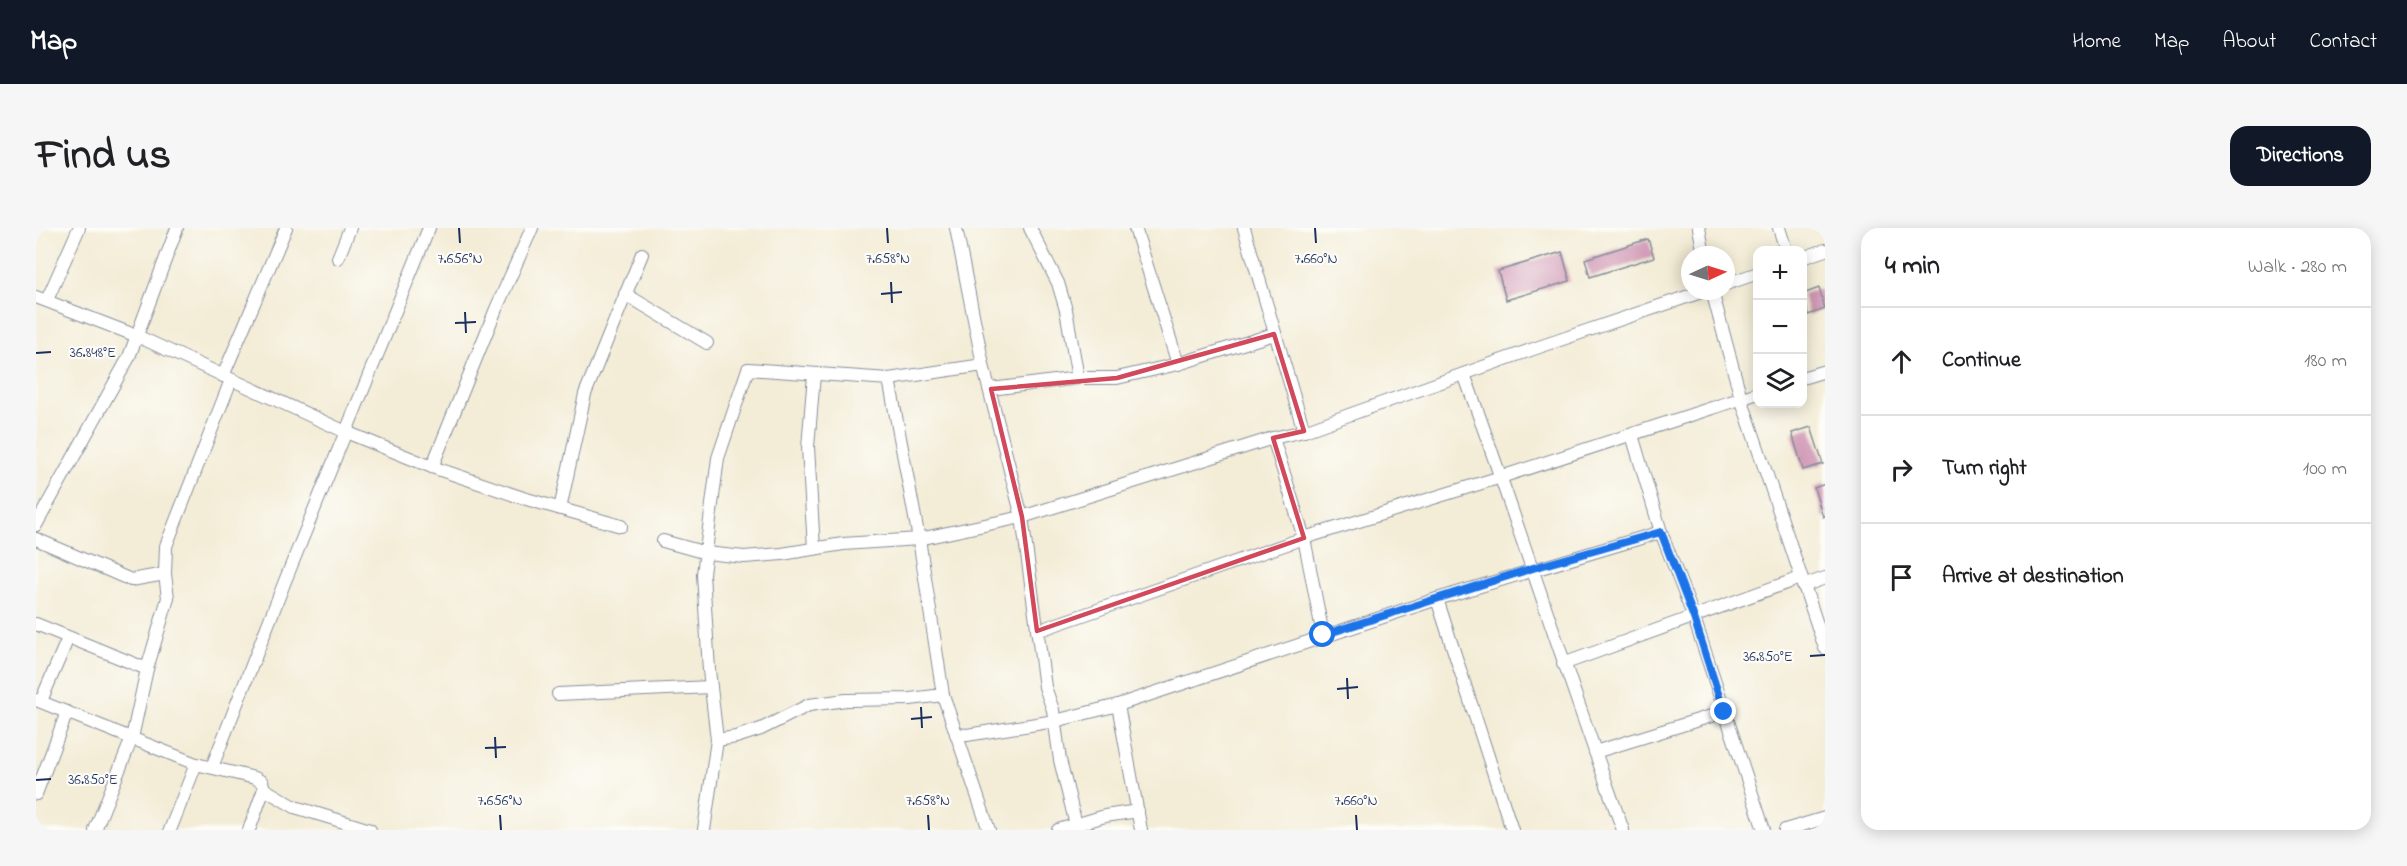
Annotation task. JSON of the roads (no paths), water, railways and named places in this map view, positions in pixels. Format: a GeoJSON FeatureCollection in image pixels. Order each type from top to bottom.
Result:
{"type":"FeatureCollection","features":[{"type":"Feature","properties":{"kind":"street"},"geometry":{"type":"LineString","coordinates":[[79,228],[42,298],[137,336],[346,432],[432,467],[560,509],[621,526]]}},
{"type":"Feature","properties":{"kind":"street"},"geometry":{"type":"LineString","coordinates":[[36,525],[129,357],[177,228]]}},
{"type":"Feature","properties":{"kind":"street"},"geometry":{"type":"LineString","coordinates":[[95,830],[132,738],[147,669],[168,598],[165,574],[166,546],[227,378],[286,228]]}},
{"type":"Feature","properties":{"kind":"street"},"geometry":{"type":"LineString","coordinates":[[338,258],[350,228]]}},
{"type":"Feature","properties":{"kind":"street"},"geometry":{"type":"LineString","coordinates":[[212,767],[429,228]]}},
{"type":"Feature","properties":{"kind":"street"},"geometry":{"type":"LineString","coordinates":[[432,467],[496,309],[532,228]]}},
{"type":"Feature","properties":{"kind":"street"},"geometry":{"type":"LineString","coordinates":[[956,228],[983,365],[1022,517],[1045,687],[1055,720],[1060,760],[1076,825]]}},
{"type":"Feature","properties":{"kind":"street"},"geometry":{"type":"LineString","coordinates":[[1030,228],[1058,283],[1066,310],[1078,378]]}},
{"type":"Feature","properties":{"kind":"street"},"geometry":{"type":"LineString","coordinates":[[1135,228],[1178,364]]}},
{"type":"Feature","properties":{"kind":"street"},"geometry":{"type":"LineString","coordinates":[[1244,228],[1304,431]]}},
{"type":"Feature","properties":{"kind":"street"},"geometry":{"type":"LineString","coordinates":[[1699,228],[1702,246]]}},
{"type":"Feature","properties":{"kind":"street"},"geometry":{"type":"LineString","coordinates":[[1779,228],[1785,246]]}},
{"type":"Feature","properties":{"kind":"street"},"geometry":{"type":"LineString","coordinates":[[1807,257],[1825,250]]}},
{"type":"Feature","properties":{"kind":"street"},"geometry":{"type":"LineString","coordinates":[[560,509],[585,394],[642,254]]}},
{"type":"Feature","properties":{"kind":"street"},"geometry":{"type":"LineString","coordinates":[[1735,281],[1753,275]]}},
{"type":"Feature","properties":{"kind":"street"},"geometry":{"type":"LineString","coordinates":[[625,294],[707,343]]}},
{"type":"Feature","properties":{"kind":"street"},"geometry":{"type":"LineString","coordinates":[[663,541],[706,553],[744,557],[782,555],[843,544],[919,539],[1022,517],[1273,438],[1304,431],[1681,299]]}},
{"type":"Feature","properties":{"kind":"street"},"geometry":{"type":"LineString","coordinates":[[1714,300],[1741,398],[1825,648]]}},
{"type":"Feature","properties":{"kind":"street"},"geometry":{"type":"LineString","coordinates":[[991,389],[1078,378],[1117,378],[1178,364],[1274,334]]}},
{"type":"Feature","properties":{"kind":"street"},"geometry":{"type":"LineString","coordinates":[[704,830],[717,740],[703,574],[718,458],[748,369],[889,379],[983,365]]}},
{"type":"Feature","properties":{"kind":"street"},"geometry":{"type":"LineString","coordinates":[[1807,377],[1825,371]]}},
{"type":"Feature","properties":{"kind":"street"},"geometry":{"type":"LineString","coordinates":[[1464,374],[1533,568],[1563,664],[1623,830]]}},
{"type":"Feature","properties":{"kind":"street"},"geometry":{"type":"LineString","coordinates":[[814,375],[808,447],[814,549]]}},
{"type":"Feature","properties":{"kind":"street"},"geometry":{"type":"LineString","coordinates":[[889,379],[919,539],[943,695],[989,830]]}},
{"type":"Feature","properties":{"kind":"street"},"geometry":{"type":"LineString","coordinates":[[1037,631],[1304,538],[1501,477],[1753,394]]}},
{"type":"Feature","properties":{"kind":"street"},"geometry":{"type":"LineString","coordinates":[[1632,435],[1661,532],[1694,618],[1764,830]]}},
{"type":"Feature","properties":{"kind":"street"},"geometry":{"type":"LineString","coordinates":[[1273,438],[1304,538],[1323,635]]}},
{"type":"Feature","properties":{"kind":"street"},"geometry":{"type":"LineString","coordinates":[[956,734],[967,735],[1055,720],[1118,705],[1437,598],[1661,532]]}},
{"type":"Feature","properties":{"kind":"street"},"geometry":{"type":"LineString","coordinates":[[36,539],[131,580],[165,574]]}},
{"type":"Feature","properties":{"kind":"street"},"geometry":{"type":"LineString","coordinates":[[1563,664],[1802,582],[1825,578]]}},
{"type":"Feature","properties":{"kind":"street"},"geometry":{"type":"LineString","coordinates":[[1437,598],[1512,830]]}},
{"type":"Feature","properties":{"kind":"street"},"geometry":{"type":"LineString","coordinates":[[36,624],[147,669]]}},
{"type":"Feature","properties":{"kind":"street"},"geometry":{"type":"LineString","coordinates":[[69,638],[38,700],[196,764],[255,778],[262,782],[264,789],[249,830]]}},
{"type":"Feature","properties":{"kind":"street"},"geometry":{"type":"LineString","coordinates":[[558,694],[711,687]]}},
{"type":"Feature","properties":{"kind":"street"},"geometry":{"type":"LineString","coordinates":[[717,740],[761,729],[809,705],[846,700],[910,699],[943,695]]}},
{"type":"Feature","properties":{"kind":"street"},"geometry":{"type":"LineString","coordinates":[[1118,705],[1141,830]]}},
{"type":"Feature","properties":{"kind":"street"},"geometry":{"type":"LineString","coordinates":[[36,794],[67,712]]}},
{"type":"Feature","properties":{"kind":"street"},"geometry":{"type":"LineString","coordinates":[[1595,752],[1724,712]]}},
{"type":"Feature","properties":{"kind":"street"},"geometry":{"type":"LineString","coordinates":[[170,830],[196,764]]}},
{"type":"Feature","properties":{"kind":"street"},"geometry":{"type":"LineString","coordinates":[[264,789],[295,807],[370,830]]}},
{"type":"Feature","properties":{"kind":"street"},"geometry":{"type":"LineString","coordinates":[[1058,830],[1105,816],[1138,811]]}},
{"type":"Feature","properties":{"kind":"street"},"geometry":{"type":"LineString","coordinates":[[1785,830],[1825,818]]}}]}
